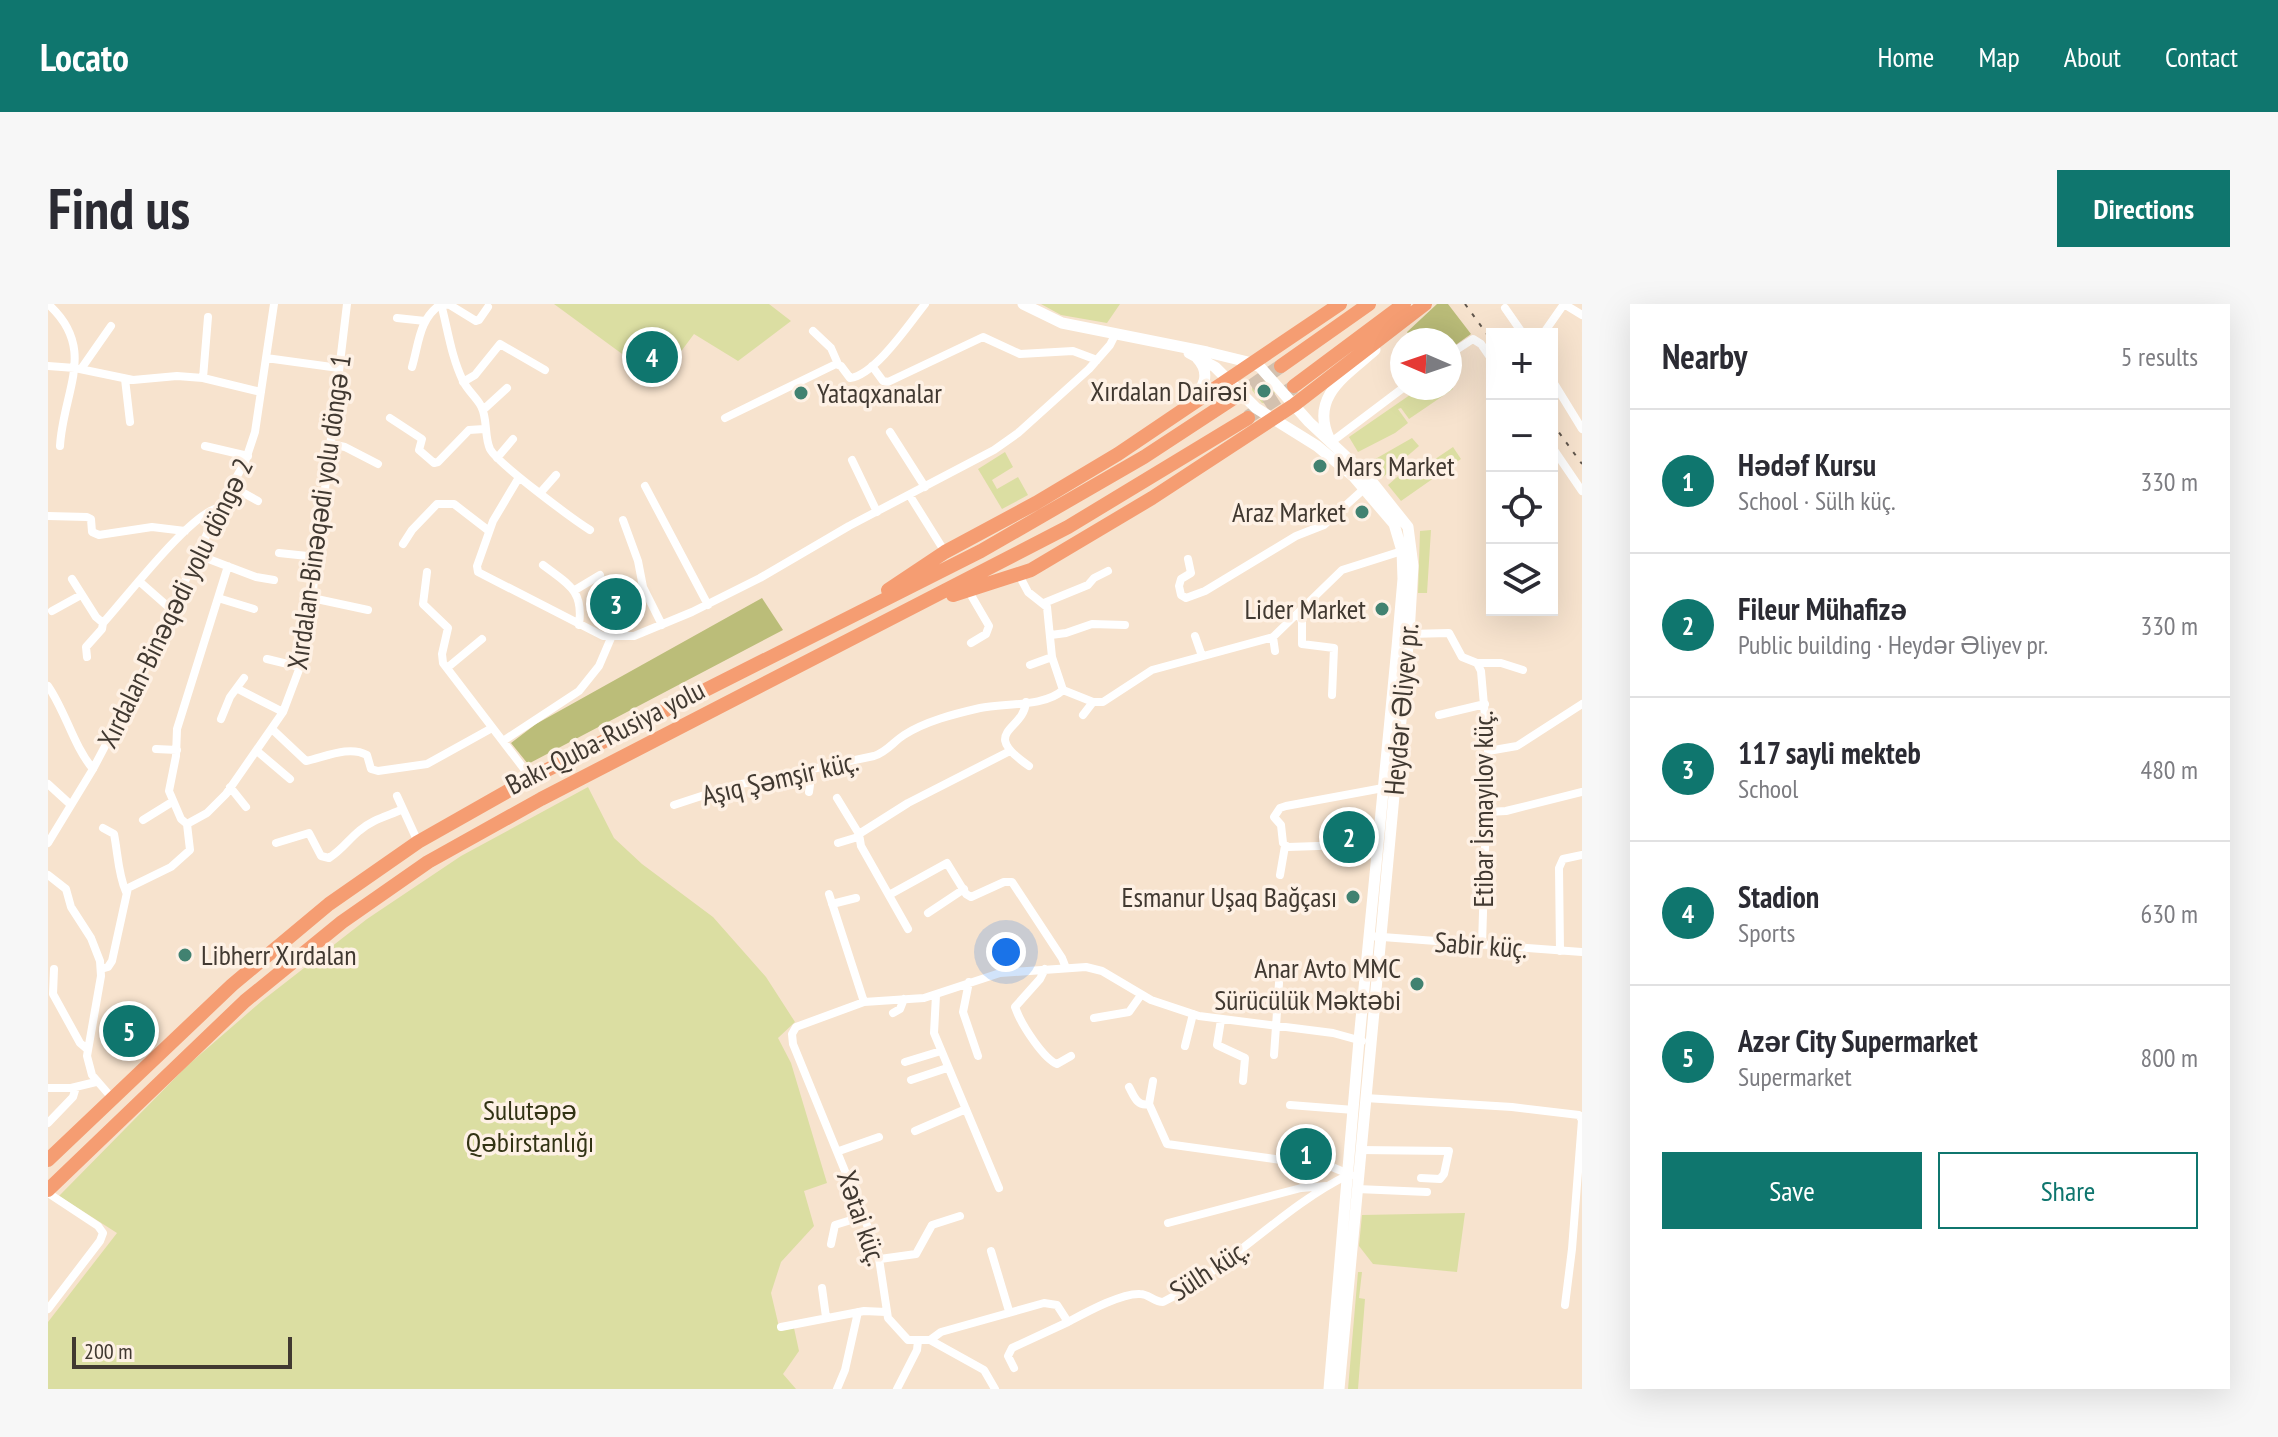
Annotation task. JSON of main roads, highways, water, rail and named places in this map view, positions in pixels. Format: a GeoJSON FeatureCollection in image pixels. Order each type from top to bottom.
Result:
{"type":"FeatureCollection","features":[{"type":"Feature","properties":{"kind":"highway"},"geometry":{"type":"LineString","coordinates":[[839,623],[945,552],[1076,480],[1164,424],[1340,304]]}},
{"type":"Feature","properties":{"kind":"highway"},"geometry":{"type":"LineString","coordinates":[[1281,366],[1369,304]]}},
{"type":"Feature","properties":{"kind":"highway"},"geometry":{"type":"LineString","coordinates":[[1294,386],[1415,307]]}},
{"type":"Feature","properties":{"kind":"highway"},"geometry":{"type":"LineString","coordinates":[[914,607],[1019,575],[1152,498],[1294,405],[1415,307]]}},
{"type":"Feature","properties":{"kind":"highway","name":"Bakı-Quba-Rusiya yolu"},"geometry":{"type":"LineString","coordinates":[[48,1160],[202,1013],[289,937],[329,904],[418,842],[531,778],[1058,509],[1234,398]]}},
{"type":"Feature","properties":{"kind":"highway","name":"Bakı-Quba-Rusiya yolu"},"geometry":{"type":"LineString","coordinates":[[48,1192],[245,1001],[381,893],[492,825],[1068,527],[1248,418]]}},
{"type":"Feature","properties":{"kind":"main road"},"geometry":{"type":"LineString","coordinates":[[1023,304],[1062,323],[1252,363],[1266,373],[1294,405]]}},
{"type":"Feature","properties":{"kind":"main road"},"geometry":{"type":"LineString","coordinates":[[1330,443],[1322,411],[1329,394],[1415,307]]}},
{"type":"Feature","properties":{"kind":"main road"},"geometry":{"type":"LineString","coordinates":[[1163,342],[1194,355],[1229,379],[1256,408],[1273,419]]}},
{"type":"Feature","properties":{"kind":"main road"},"geometry":{"type":"LineString","coordinates":[[1164,424],[1193,400],[1204,384],[1205,370],[1194,355]]}},
{"type":"Feature","properties":{"kind":"main road","name":"Heydər Əliyev pr."},"geometry":{"type":"LineString","coordinates":[[1294,405],[1330,443],[1356,464],[1398,530],[1402,551],[1402,591],[1378,844],[1375,937]]}},
{"type":"Feature","properties":{"kind":"main road","name":"Heydər Əliyev pr."},"geometry":{"type":"LineString","coordinates":[[1273,419],[1303,436],[1404,519],[1411,538],[1413,566],[1409,634],[1354,1110],[1354,1180],[1339,1389]]}},
{"type":"Feature","properties":{"kind":"main road","name":"Heydər Əliyev pr."},"geometry":{"type":"LineString","coordinates":[[1329,1389],[1360,1150],[1365,1098],[1364,1042]]}},
{"type":"Feature","properties":{"kind":"tunnel"},"geometry":{"type":"LineString","coordinates":[[1234,398],[1281,366]]}},
{"type":"Feature","properties":{"kind":"tunnel"},"geometry":{"type":"LineString","coordinates":[[1248,417],[1294,387]]}},
{"type":"Feature","properties":{"kind":"railway"},"geometry":{"type":"LineString","coordinates":[[1465,304],[1486,333]]}},
{"type":"Feature","properties":{"kind":"railway"},"geometry":{"type":"LineString","coordinates":[[1558,431],[1582,464]]}},
{"type":"Feature","properties":{"kind":"place","name":"Stadion"},"geometry":{"type":"Point","coordinates":[652,357]}},
{"type":"Feature","properties":{"kind":"place","name":"Xırdalan Dairəsi"},"geometry":{"type":"Point","coordinates":[1264,391]}},
{"type":"Feature","properties":{"kind":"place","name":"Yataqxanalar"},"geometry":{"type":"Point","coordinates":[801,393]}},
{"type":"Feature","properties":{"kind":"place","name":"Mars Market"},"geometry":{"type":"Point","coordinates":[1320,466]}},
{"type":"Feature","properties":{"kind":"place","name":"Araz Market"},"geometry":{"type":"Point","coordinates":[1362,512]}},
{"type":"Feature","properties":{"kind":"place","name":"117 sayli mekteb"},"geometry":{"type":"Point","coordinates":[616,604]}},
{"type":"Feature","properties":{"kind":"place","name":"Lider Market"},"geometry":{"type":"Point","coordinates":[1382,609]}},
{"type":"Feature","properties":{"kind":"place","name":"Fileur Mühafizə"},"geometry":{"type":"Point","coordinates":[1349,837]}},
{"type":"Feature","properties":{"kind":"place","name":"Esmanur Uşaq Bağçası"},"geometry":{"type":"Point","coordinates":[1353,897]}},
{"type":"Feature","properties":{"kind":"place","name":"Libherr Xırdalan"},"geometry":{"type":"Point","coordinates":[185,955]}},
{"type":"Feature","properties":{"kind":"place","name":"Anar Avto MMC Sürücülük Məktəbi"},"geometry":{"type":"Point","coordinates":[1417,984]}},
{"type":"Feature","properties":{"kind":"place","name":"Azər City Supermarket"},"geometry":{"type":"Point","coordinates":[129,1031]}},
{"type":"Feature","properties":{"kind":"place","name":"Hədəf Kursu"},"geometry":{"type":"Point","coordinates":[1306,1154]}},
{"type":"Feature","properties":{"kind":"park label","name":"Sulutəpə Qəbirstanlığı"},"geometry":{"type":"Point","coordinates":[530,1126]}}]}
